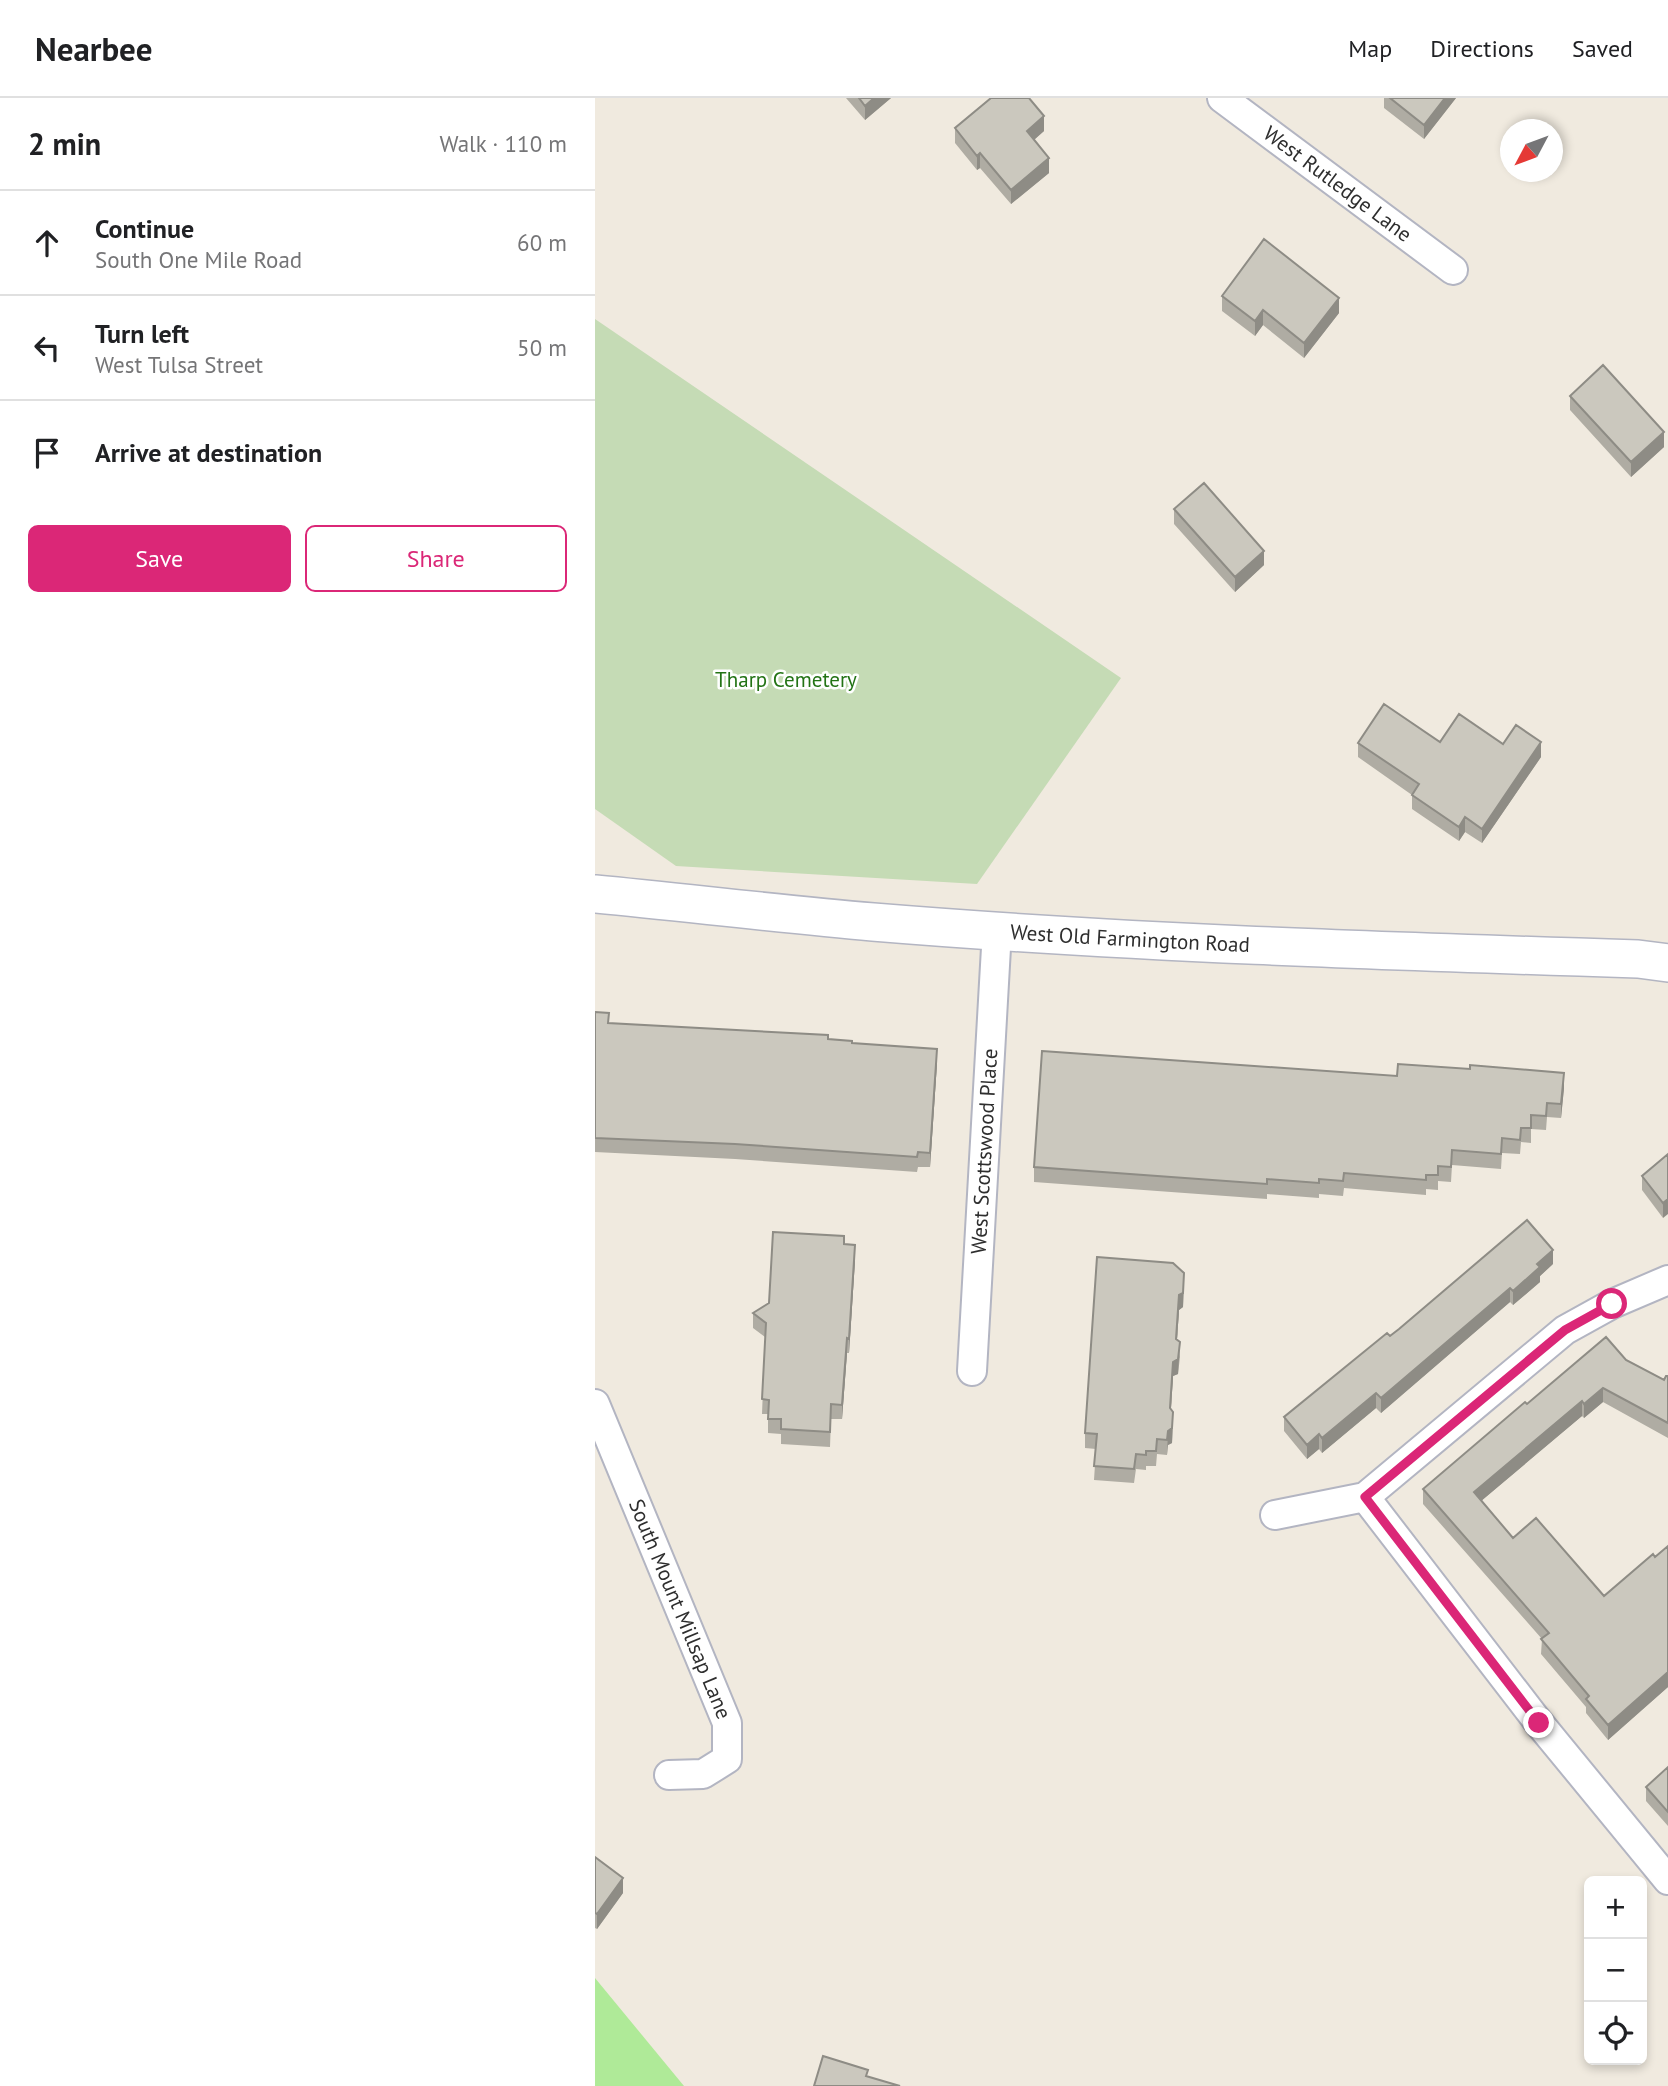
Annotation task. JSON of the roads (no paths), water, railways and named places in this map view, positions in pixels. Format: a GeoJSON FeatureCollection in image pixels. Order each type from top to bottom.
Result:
{"type":"FeatureCollection","features":[{"type":"Feature","properties":{"kind":"street","name":"West Rutledge Lane"},"geometry":{"type":"LineString","coordinates":[[1222,98],[1453,270]]}},
{"type":"Feature","properties":{"kind":"street","name":"West Old Farmington Road"},"geometry":{"type":"LineString","coordinates":[[595,894],[873,922],[997,930],[1321,949],[1638,959],[1668,963]]}},
{"type":"Feature","properties":{"kind":"street","name":"West Scottswood Place"},"geometry":{"type":"LineString","coordinates":[[972,1371],[997,930]]}},
{"type":"Feature","properties":{"kind":"street"},"geometry":{"type":"LineString","coordinates":[[1275,1515],[1365,1497],[1565,1330],[1612,1304],[1668,1280]]}},
{"type":"Feature","properties":{"kind":"street","name":"South Mount Millsap Lane"},"geometry":{"type":"LineString","coordinates":[[595,1404],[727,1723],[727,1759],[703,1774],[669,1775]]}},
{"type":"Feature","properties":{"kind":"street"},"geometry":{"type":"LineString","coordinates":[[1365,1497],[1539,1723],[1668,1880]]}},
{"type":"Feature","properties":{"kind":"park label","name":"Tharp Cemetery"},"geometry":{"type":"Point","coordinates":[786,680]}}]}
